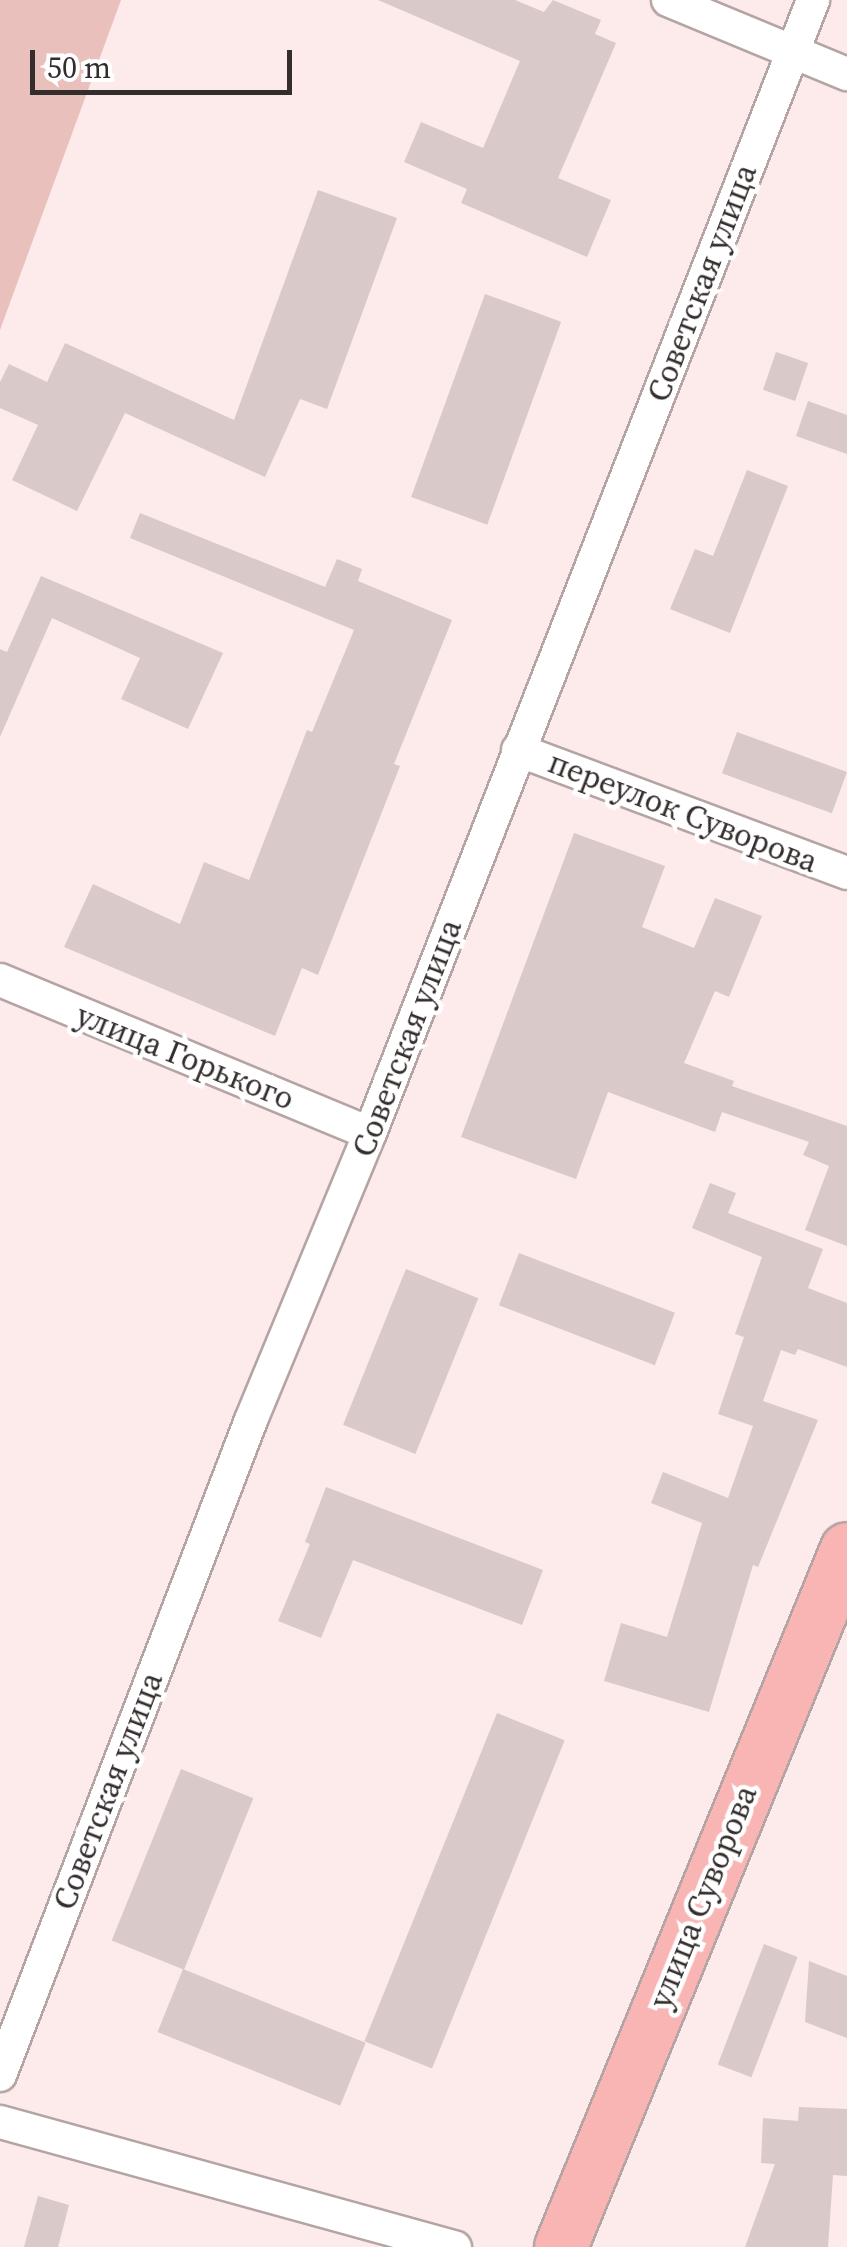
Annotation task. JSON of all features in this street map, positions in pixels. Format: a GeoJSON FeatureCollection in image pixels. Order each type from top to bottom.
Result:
{"type":"FeatureCollection","features":[{"type":"Feature","properties":{"kind":"main road","name":"улица Суворова"},"geometry":{"type":"LineString","coordinates":[[561,2247],[847,1549]]}},
{"type":"Feature","properties":{"kind":"street"},"geometry":{"type":"LineString","coordinates":[[668,0],[847,74]]}},
{"type":"Feature","properties":{"kind":"street","name":"Советская улица"},"geometry":{"type":"LineString","coordinates":[[0,2076],[251,1420],[370,1134],[813,0]]}},
{"type":"Feature","properties":{"kind":"street","name":"переулок Суворова"},"geometry":{"type":"LineString","coordinates":[[518,750],[847,873]]}},
{"type":"Feature","properties":{"kind":"street","name":"улица Горького"},"geometry":{"type":"LineString","coordinates":[[0,980],[370,1134]]}},
{"type":"Feature","properties":{"kind":"street"},"geometry":{"type":"LineString","coordinates":[[0,2122],[455,2247]]}},
{"type":"Feature","properties":{"kind":"shaded area"},"geometry":{"type":"Polygon","coordinates":[[[0,0],[121,0],[0,330],[0,0]]]}},
{"type":"Feature","properties":{"kind":"building"},"geometry":{"type":"Polygon","coordinates":[[[378,0],[515,0],[544,12],[553,0],[601,20],[595,34],[616,43],[558,178],[611,200],[587,257],[461,203],[467,189],[404,162],[421,122],[483,148],[520,61],[378,0]]]}},
{"type":"Feature","properties":{"kind":"building"},"geometry":{"type":"Polygon","coordinates":[[[318,190],[397,218],[327,409],[300,399],[265,477],[125,413],[77,511],[12,480],[38,425],[0,408],[0,382],[9,364],[47,382],[65,343],[234,420],[318,190]]]}},
{"type":"Feature","properties":{"kind":"building"},"geometry":{"type":"Polygon","coordinates":[[[485,294],[561,322],[487,525],[411,497],[485,294]]]}},
{"type":"Feature","properties":{"kind":"building"},"geometry":{"type":"Polygon","coordinates":[[[776,352],[808,363],[795,401],[763,390],[776,352]]]}},
{"type":"Feature","properties":{"kind":"building"},"geometry":{"type":"Polygon","coordinates":[[[808,401],[847,415],[847,454],[796,436],[808,401]]]}},
{"type":"Feature","properties":{"kind":"building"},"geometry":{"type":"Polygon","coordinates":[[[747,470],[788,486],[730,633],[670,609],[695,549],[713,556],[747,470]]]}},
{"type":"Feature","properties":{"kind":"building"},"geometry":{"type":"Polygon","coordinates":[[[140,513],[325,587],[337,559],[362,569],[358,581],[452,620],[394,764],[400,766],[318,975],[302,968],[275,1036],[64,947],[93,884],[180,924],[204,862],[249,880],[307,730],[312,732],[354,630],[130,538],[140,513]]]}},
{"type":"Feature","properties":{"kind":"building"},"geometry":{"type":"Polygon","coordinates":[[[41,576],[223,653],[188,729],[121,699],[140,658],[52,618],[0,737],[0,649],[7,652],[41,576]]]}},
{"type":"Feature","properties":{"kind":"building"},"geometry":{"type":"Polygon","coordinates":[[[737,732],[847,772],[832,813],[722,773],[737,732]]]}},
{"type":"Feature","properties":{"kind":"building"},"geometry":{"type":"Polygon","coordinates":[[[574,833],[665,866],[642,927],[694,948],[715,898],[762,916],[729,997],[715,991],[684,1063],[734,1081],[732,1086],[847,1126],[847,1246],[805,1230],[829,1166],[803,1155],[809,1142],[722,1112],[715,1132],[608,1092],[576,1179],[461,1137],[574,833]]]}},
{"type":"Feature","properties":{"kind":"building"},"geometry":{"type":"Polygon","coordinates":[[[710,1183],[736,1193],[728,1213],[823,1249],[808,1288],[847,1303],[847,1367],[798,1349],[795,1355],[781,1350],[763,1401],[818,1420],[758,1567],[753,1565],[709,1712],[604,1681],[621,1623],[667,1637],[702,1523],[651,1503],[663,1472],[728,1498],[753,1426],[718,1414],[744,1337],[735,1334],[762,1257],[692,1228],[710,1183]]]}},
{"type":"Feature","properties":{"kind":"building"},"geometry":{"type":"Polygon","coordinates":[[[519,1253],[675,1313],[655,1365],[499,1305],[519,1253]]]}},
{"type":"Feature","properties":{"kind":"building"},"geometry":{"type":"Polygon","coordinates":[[[406,1269],[478,1298],[415,1454],[343,1425],[406,1269]]]}},
{"type":"Feature","properties":{"kind":"building"},"geometry":{"type":"Polygon","coordinates":[[[326,1487],[543,1570],[522,1625],[353,1560],[321,1638],[278,1621],[310,1544],[305,1542],[326,1487]]]}},
{"type":"Feature","properties":{"kind":"building"},"geometry":{"type":"Polygon","coordinates":[[[497,1713],[565,1740],[432,2069],[364,2041],[497,1713]]]}},
{"type":"Feature","properties":{"kind":"building"},"geometry":{"type":"Polygon","coordinates":[[[181,1769],[253,1798],[184,1970],[112,1941],[181,1769]]]}},
{"type":"Feature","properties":{"kind":"building"},"geometry":{"type":"Polygon","coordinates":[[[764,1944],[798,1957],[751,2077],[718,2064],[764,1944]]]}},
{"type":"Feature","properties":{"kind":"building"},"geometry":{"type":"Polygon","coordinates":[[[809,1961],[847,1976],[847,2038],[805,2022],[809,1961]]]}},
{"type":"Feature","properties":{"kind":"building"},"geometry":{"type":"Polygon","coordinates":[[[183,1969],[366,2043],[340,2106],[158,2032],[183,1969]]]}},
{"type":"Feature","properties":{"kind":"building"},"geometry":{"type":"Polygon","coordinates":[[[799,2107],[847,2109],[847,2176],[833,2175],[828,2247],[745,2247],[775,2164],[761,2163],[763,2118],[798,2121],[799,2107]]]}},
{"type":"Feature","properties":{"kind":"building"},"geometry":{"type":"Polygon","coordinates":[[[38,2196],[69,2205],[58,2247],[24,2247],[38,2196]]]}}]}
